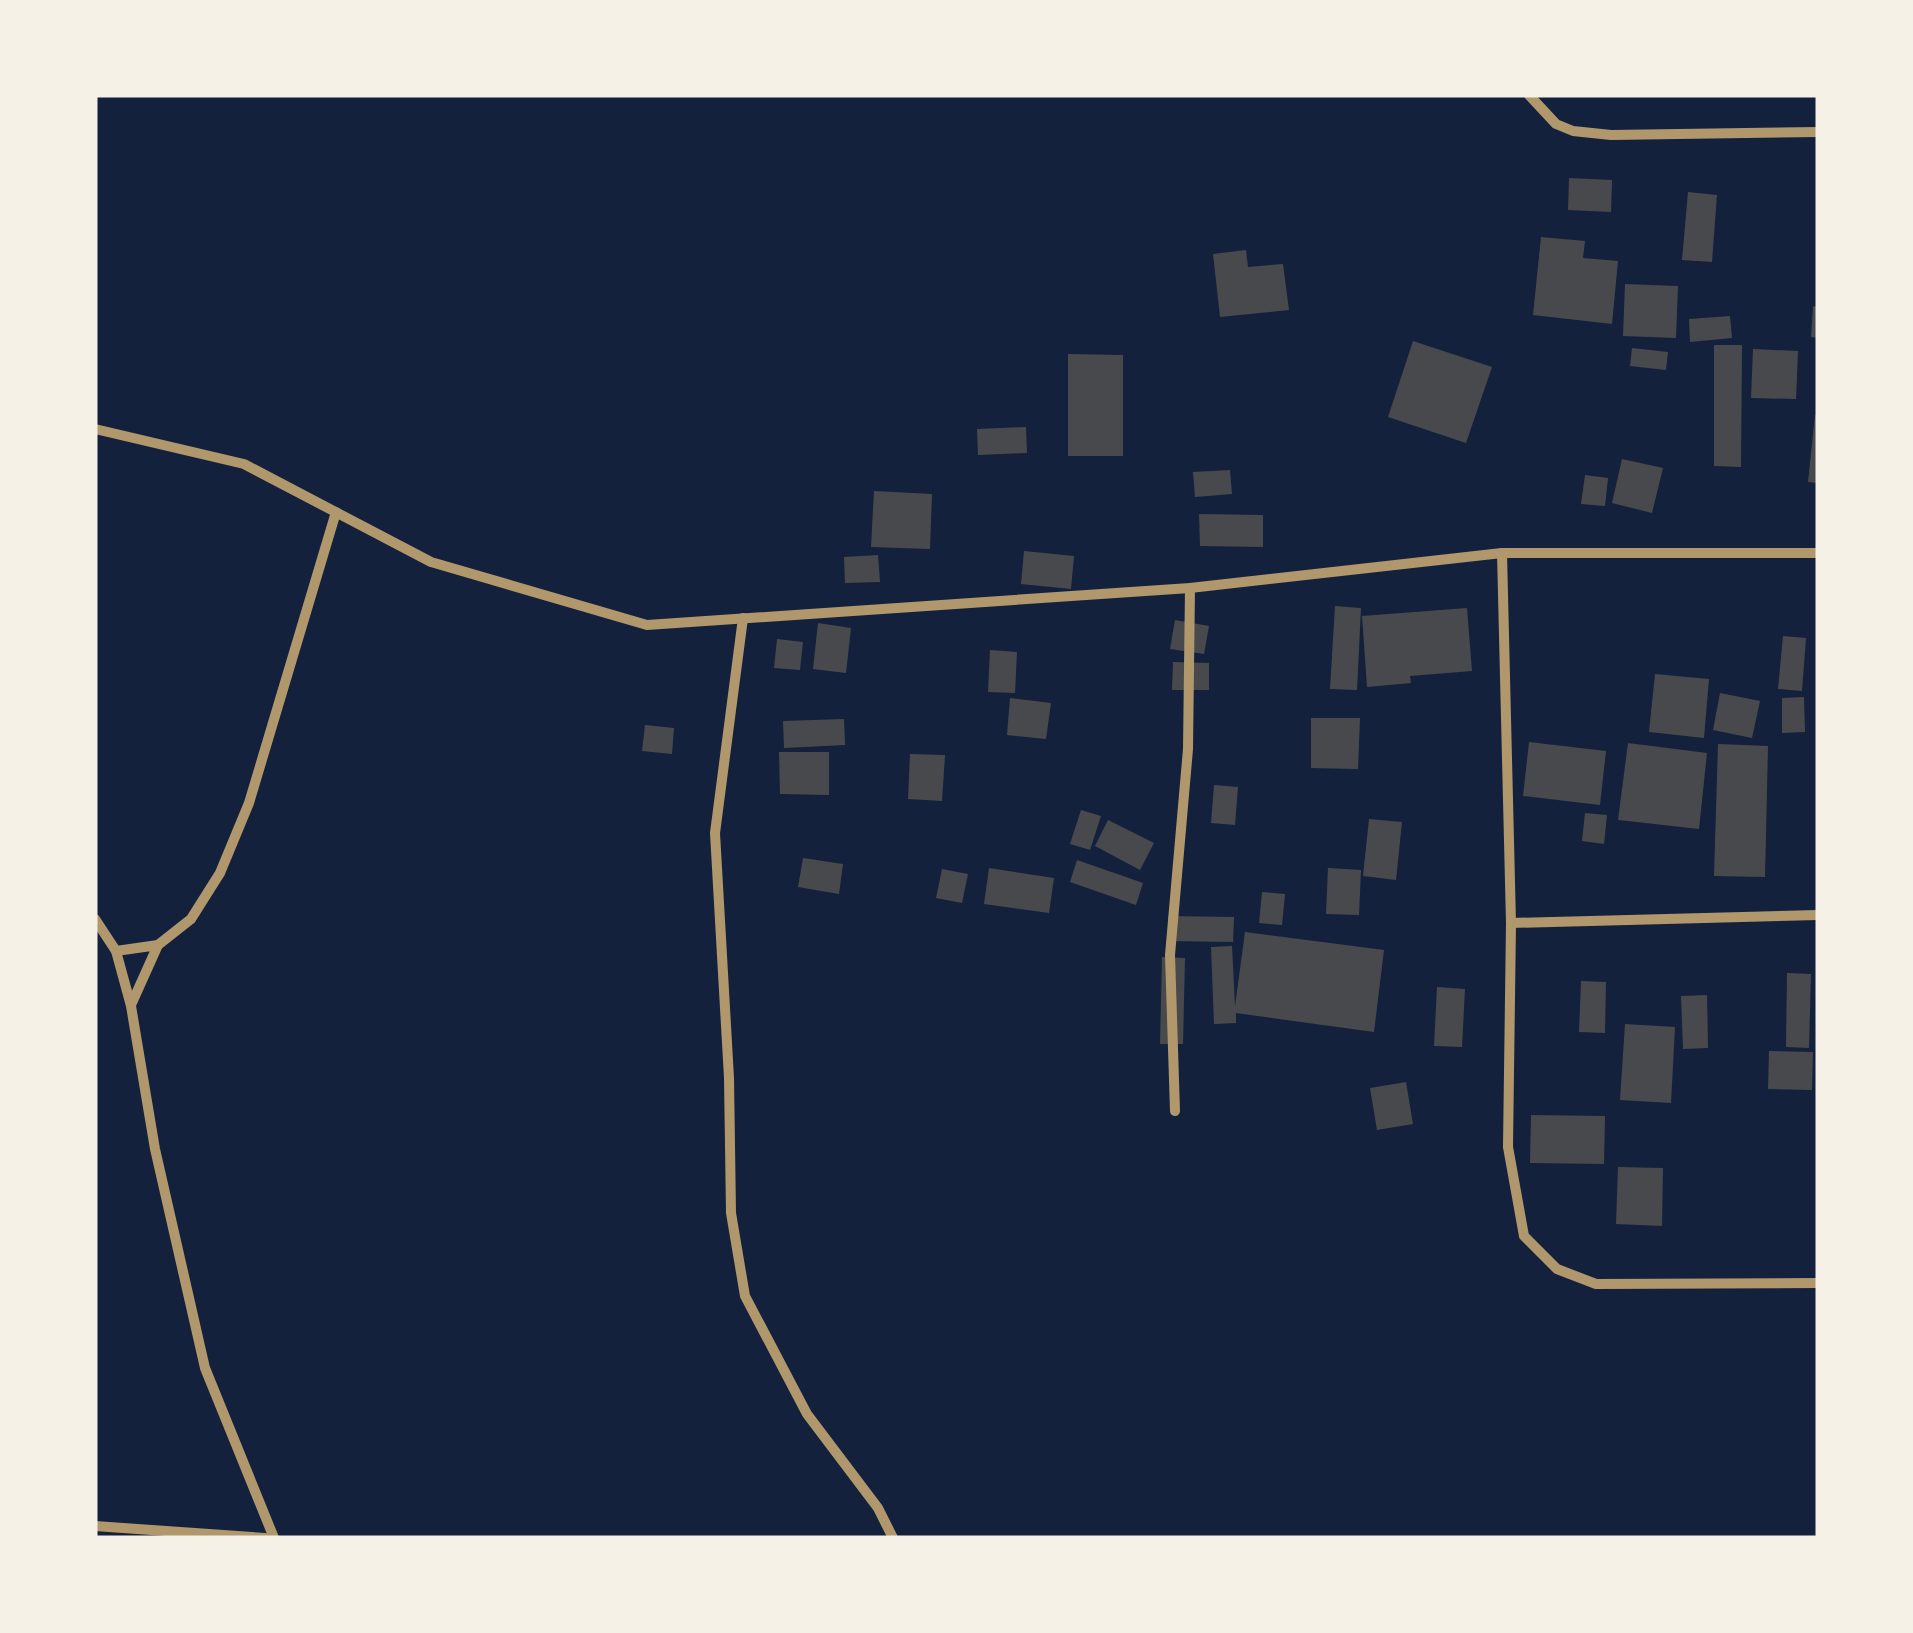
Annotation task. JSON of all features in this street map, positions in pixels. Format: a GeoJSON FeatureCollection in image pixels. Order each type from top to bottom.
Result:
{"type":"FeatureCollection","features":[{"type":"Feature","properties":{"kind":"street"},"geometry":{"type":"LineString","coordinates":[[1529,95],[1556,124],[1573,132],[1818,132]]}},
{"type":"Feature","properties":{"kind":"street"},"geometry":{"type":"LineString","coordinates":[[95,430],[244,464],[431,562],[647,625],[1190,588],[1502,553],[1818,553]]}},
{"type":"Feature","properties":{"kind":"street"},"geometry":{"type":"LineString","coordinates":[[116,952],[158,945],[191,920],[220,873],[249,803],[336,512]]}},
{"type":"Feature","properties":{"kind":"street"},"geometry":{"type":"LineString","coordinates":[[1502,553],[1510,924],[1508,1147],[1524,1236],[1536,1253],[1557,1269],[1596,1284],[1818,1283]]}},
{"type":"Feature","properties":{"kind":"street"},"geometry":{"type":"LineString","coordinates":[[1175,1111],[1170,955],[1188,749],[1190,588]]}},
{"type":"Feature","properties":{"kind":"street"},"geometry":{"type":"LineString","coordinates":[[743,618],[715,833],[729,1078],[731,1212],[746,1296],[807,1414],[878,1508],[893,1538]]}},
{"type":"Feature","properties":{"kind":"street"},"geometry":{"type":"LineString","coordinates":[[1510,924],[1818,916]]}},
{"type":"Feature","properties":{"kind":"street"},"geometry":{"type":"LineString","coordinates":[[95,919],[116,952],[131,1006],[155,1149],[205,1368],[274,1538]]}},
{"type":"Feature","properties":{"kind":"street"},"geometry":{"type":"LineString","coordinates":[[131,1006],[158,945]]}},
{"type":"Feature","properties":{"kind":"street"},"geometry":{"type":"LineString","coordinates":[[95,1526],[266,1538]]}},
{"type":"Feature","properties":{"kind":"building"},"geometry":{"type":"Polygon","coordinates":[[[1569,178],[1612,180],[1611,212],[1568,210],[1569,178]]]}},
{"type":"Feature","properties":{"kind":"building"},"geometry":{"type":"Polygon","coordinates":[[[1688,192],[1717,195],[1712,262],[1682,260],[1688,192]]]}},
{"type":"Feature","properties":{"kind":"building"},"geometry":{"type":"Polygon","coordinates":[[[1541,237],[1585,241],[1583,258],[1618,261],[1612,324],[1533,315],[1541,237]]]}},
{"type":"Feature","properties":{"kind":"building"},"geometry":{"type":"Polygon","coordinates":[[[1246,250],[1248,267],[1283,264],[1289,310],[1220,317],[1213,254],[1246,250]]]}},
{"type":"Feature","properties":{"kind":"building"},"geometry":{"type":"Polygon","coordinates":[[[1625,284],[1678,286],[1676,338],[1623,336],[1625,284]]]}},
{"type":"Feature","properties":{"kind":"building"},"geometry":{"type":"Polygon","coordinates":[[[1813,306],[1818,307],[1818,338],[1811,337],[1813,306]]]}},
{"type":"Feature","properties":{"kind":"building"},"geometry":{"type":"Polygon","coordinates":[[[1730,316],[1732,338],[1690,342],[1689,319],[1730,316]]]}},
{"type":"Feature","properties":{"kind":"building"},"geometry":{"type":"Polygon","coordinates":[[[1413,341],[1492,367],[1466,443],[1388,417],[1413,341]]]}},
{"type":"Feature","properties":{"kind":"building"},"geometry":{"type":"Polygon","coordinates":[[[1714,345],[1742,345],[1741,467],[1714,466],[1714,345]]]}},
{"type":"Feature","properties":{"kind":"building"},"geometry":{"type":"Polygon","coordinates":[[[1632,348],[1668,352],[1666,370],[1630,366],[1632,348]]]}},
{"type":"Feature","properties":{"kind":"building"},"geometry":{"type":"Polygon","coordinates":[[[1753,349],[1798,351],[1796,399],[1751,398],[1753,349]]]}},
{"type":"Feature","properties":{"kind":"building"},"geometry":{"type":"Polygon","coordinates":[[[1068,354],[1123,355],[1123,456],[1068,456],[1068,354]]]}},
{"type":"Feature","properties":{"kind":"building"},"geometry":{"type":"Polygon","coordinates":[[[1815,415],[1818,416],[1818,483],[1808,482],[1815,415]]]}},
{"type":"Feature","properties":{"kind":"building"},"geometry":{"type":"Polygon","coordinates":[[[1026,427],[1027,453],[978,455],[977,429],[1026,427]]]}},
{"type":"Feature","properties":{"kind":"building"},"geometry":{"type":"Polygon","coordinates":[[[1622,459],[1663,468],[1652,513],[1612,503],[1622,459]]]}},
{"type":"Feature","properties":{"kind":"building"},"geometry":{"type":"Polygon","coordinates":[[[1230,470],[1232,494],[1195,497],[1193,472],[1230,470]]]}},
{"type":"Feature","properties":{"kind":"building"},"geometry":{"type":"Polygon","coordinates":[[[1585,475],[1608,478],[1605,506],[1581,504],[1585,475]]]}},
{"type":"Feature","properties":{"kind":"building"},"geometry":{"type":"Polygon","coordinates":[[[874,491],[932,494],[930,549],[871,547],[874,491]]]}},
{"type":"Feature","properties":{"kind":"building"},"geometry":{"type":"Polygon","coordinates":[[[1199,514],[1263,515],[1263,547],[1200,546],[1199,514]]]}},
{"type":"Feature","properties":{"kind":"building"},"geometry":{"type":"Polygon","coordinates":[[[1024,551],[1074,556],[1071,589],[1021,584],[1024,551]]]}},
{"type":"Feature","properties":{"kind":"building"},"geometry":{"type":"Polygon","coordinates":[[[878,555],[880,582],[845,583],[844,557],[878,555]]]}},
{"type":"Feature","properties":{"kind":"building"},"geometry":{"type":"Polygon","coordinates":[[[1335,606],[1361,608],[1357,690],[1330,689],[1335,606]]]}},
{"type":"Feature","properties":{"kind":"building"},"geometry":{"type":"Polygon","coordinates":[[[1467,608],[1472,671],[1410,676],[1411,683],[1367,687],[1362,616],[1467,608]]]}},
{"type":"Feature","properties":{"kind":"building"},"geometry":{"type":"Polygon","coordinates":[[[1175,620],[1209,626],[1204,654],[1170,649],[1175,620]]]}},
{"type":"Feature","properties":{"kind":"building"},"geometry":{"type":"Polygon","coordinates":[[[818,623],[851,628],[846,673],[813,669],[818,623]]]}},
{"type":"Feature","properties":{"kind":"building"},"geometry":{"type":"Polygon","coordinates":[[[1783,636],[1806,638],[1802,691],[1778,689],[1783,636]]]}},
{"type":"Feature","properties":{"kind":"building"},"geometry":{"type":"Polygon","coordinates":[[[777,639],[803,642],[800,670],[774,668],[777,639]]]}},
{"type":"Feature","properties":{"kind":"building"},"geometry":{"type":"Polygon","coordinates":[[[990,650],[1017,652],[1015,693],[988,692],[990,650]]]}},
{"type":"Feature","properties":{"kind":"building"},"geometry":{"type":"Polygon","coordinates":[[[1173,662],[1209,663],[1209,690],[1172,690],[1173,662]]]}},
{"type":"Feature","properties":{"kind":"building"},"geometry":{"type":"Polygon","coordinates":[[[1655,674],[1709,679],[1704,738],[1649,732],[1655,674]]]}},
{"type":"Feature","properties":{"kind":"building"},"geometry":{"type":"Polygon","coordinates":[[[1720,693],[1760,701],[1752,738],[1713,730],[1720,693]]]}},
{"type":"Feature","properties":{"kind":"building"},"geometry":{"type":"Polygon","coordinates":[[[1804,697],[1805,732],[1782,733],[1782,698],[1804,697]]]}},
{"type":"Feature","properties":{"kind":"building"},"geometry":{"type":"Polygon","coordinates":[[[1010,698],[1051,703],[1046,739],[1007,735],[1010,698]]]}},
{"type":"Feature","properties":{"kind":"building"},"geometry":{"type":"Polygon","coordinates":[[[1311,718],[1360,718],[1358,769],[1311,768],[1311,718]]]}},
{"type":"Feature","properties":{"kind":"building"},"geometry":{"type":"Polygon","coordinates":[[[844,719],[845,745],[784,748],[783,721],[844,719]]]}},
{"type":"Feature","properties":{"kind":"building"},"geometry":{"type":"Polygon","coordinates":[[[645,725],[674,728],[672,754],[642,751],[645,725]]]}},
{"type":"Feature","properties":{"kind":"building"},"geometry":{"type":"Polygon","coordinates":[[[1529,742],[1606,751],[1600,805],[1523,796],[1529,742]]]}},
{"type":"Feature","properties":{"kind":"building"},"geometry":{"type":"Polygon","coordinates":[[[1628,743],[1707,753],[1699,829],[1618,820],[1628,743]]]}},
{"type":"Feature","properties":{"kind":"building"},"geometry":{"type":"Polygon","coordinates":[[[1718,744],[1768,746],[1765,877],[1714,876],[1718,744]]]}},
{"type":"Feature","properties":{"kind":"building"},"geometry":{"type":"Polygon","coordinates":[[[779,752],[829,752],[829,795],[780,794],[779,752]]]}},
{"type":"Feature","properties":{"kind":"building"},"geometry":{"type":"Polygon","coordinates":[[[910,754],[945,755],[942,801],[908,799],[910,754]]]}},
{"type":"Feature","properties":{"kind":"building"},"geometry":{"type":"Polygon","coordinates":[[[1214,785],[1238,787],[1235,825],[1211,823],[1214,785]]]}},
{"type":"Feature","properties":{"kind":"building"},"geometry":{"type":"Polygon","coordinates":[[[1081,810],[1101,816],[1090,850],[1070,844],[1081,810]]]}},
{"type":"Feature","properties":{"kind":"building"},"geometry":{"type":"Polygon","coordinates":[[[1585,813],[1607,815],[1604,844],[1582,841],[1585,813]]]}},
{"type":"Feature","properties":{"kind":"building"},"geometry":{"type":"Polygon","coordinates":[[[1369,819],[1402,822],[1396,880],[1363,876],[1369,819]]]}},
{"type":"Feature","properties":{"kind":"building"},"geometry":{"type":"Polygon","coordinates":[[[1108,820],[1154,843],[1140,870],[1095,846],[1108,820]]]}},
{"type":"Feature","properties":{"kind":"building"},"geometry":{"type":"Polygon","coordinates":[[[803,858],[843,864],[839,894],[798,887],[803,858]]]}},
{"type":"Feature","properties":{"kind":"building"},"geometry":{"type":"Polygon","coordinates":[[[1077,860],[1143,883],[1136,905],[1070,882],[1077,860]]]}},
{"type":"Feature","properties":{"kind":"building"},"geometry":{"type":"Polygon","coordinates":[[[989,868],[1054,878],[1049,913],[984,904],[989,868]]]}},
{"type":"Feature","properties":{"kind":"building"},"geometry":{"type":"Polygon","coordinates":[[[1328,868],[1361,870],[1359,915],[1326,914],[1328,868]]]}},
{"type":"Feature","properties":{"kind":"building"},"geometry":{"type":"Polygon","coordinates":[[[942,869],[968,874],[962,903],[936,898],[942,869]]]}},
{"type":"Feature","properties":{"kind":"building"},"geometry":{"type":"Polygon","coordinates":[[[1262,892],[1285,894],[1282,925],[1259,923],[1262,892]]]}},
{"type":"Feature","properties":{"kind":"building"},"geometry":{"type":"Polygon","coordinates":[[[1168,916],[1234,917],[1233,942],[1168,941],[1168,916]]]}},
{"type":"Feature","properties":{"kind":"building"},"geometry":{"type":"Polygon","coordinates":[[[1245,932],[1384,950],[1374,1032],[1236,1013],[1236,1023],[1214,1024],[1211,947],[1232,946],[1235,1006],[1245,932]]]}},
{"type":"Feature","properties":{"kind":"building"},"geometry":{"type":"Polygon","coordinates":[[[1162,957],[1185,958],[1183,1044],[1160,1044],[1162,957]]]}},
{"type":"Feature","properties":{"kind":"building"},"geometry":{"type":"Polygon","coordinates":[[[1787,973],[1811,974],[1809,1048],[1786,1047],[1787,973]]]}},
{"type":"Feature","properties":{"kind":"building"},"geometry":{"type":"Polygon","coordinates":[[[1581,981],[1606,982],[1605,1033],[1579,1032],[1581,981]]]}},
{"type":"Feature","properties":{"kind":"building"},"geometry":{"type":"Polygon","coordinates":[[[1437,987],[1465,989],[1462,1047],[1434,1046],[1437,987]]]}},
{"type":"Feature","properties":{"kind":"building"},"geometry":{"type":"Polygon","coordinates":[[[1707,995],[1708,1048],[1683,1049],[1681,996],[1707,995]]]}},
{"type":"Feature","properties":{"kind":"building"},"geometry":{"type":"Polygon","coordinates":[[[1625,1024],[1675,1027],[1671,1103],[1620,1100],[1625,1024]]]}},
{"type":"Feature","properties":{"kind":"building"},"geometry":{"type":"Polygon","coordinates":[[[1769,1051],[1813,1052],[1812,1090],[1768,1089],[1769,1051]]]}},
{"type":"Feature","properties":{"kind":"building"},"geometry":{"type":"Polygon","coordinates":[[[1406,1082],[1413,1124],[1377,1130],[1370,1088],[1406,1082]]]}},
{"type":"Feature","properties":{"kind":"building"},"geometry":{"type":"Polygon","coordinates":[[[1531,1115],[1605,1116],[1604,1164],[1530,1163],[1531,1115]]]}},
{"type":"Feature","properties":{"kind":"building"},"geometry":{"type":"Polygon","coordinates":[[[1618,1167],[1663,1168],[1662,1226],[1616,1224],[1618,1167]]]}}]}
